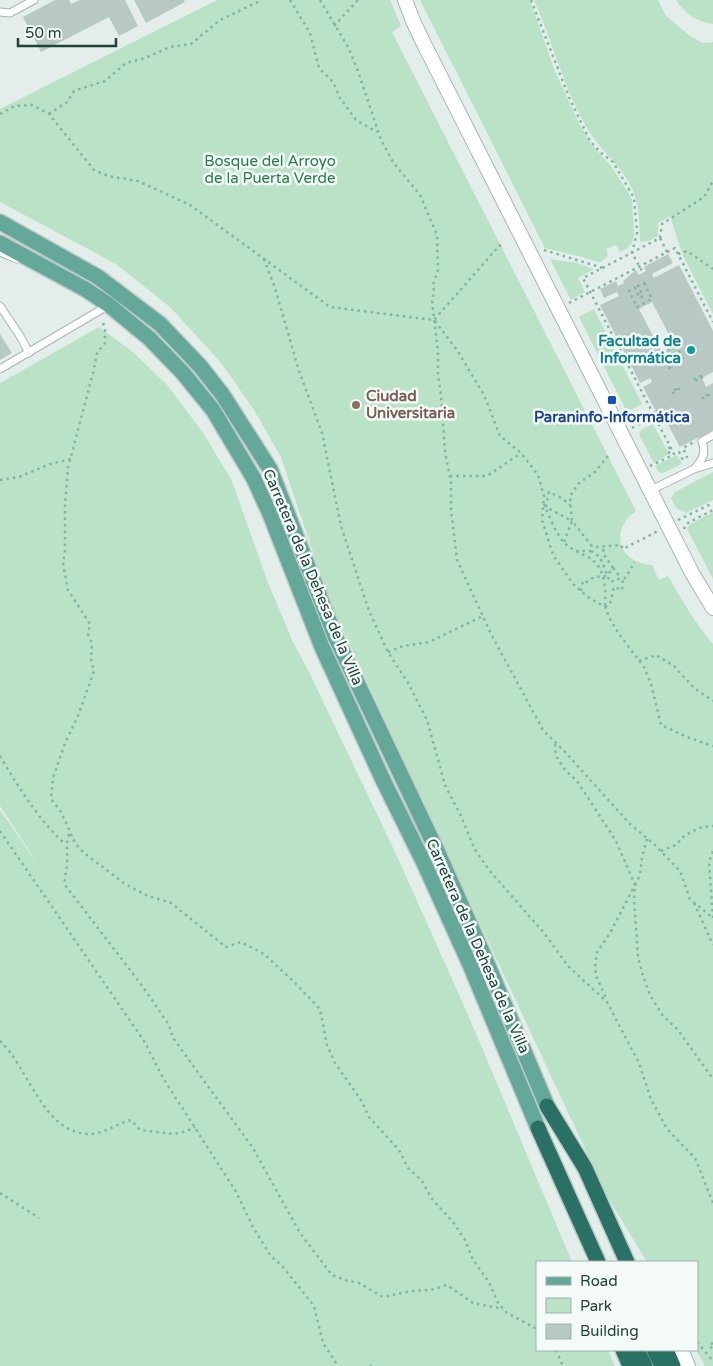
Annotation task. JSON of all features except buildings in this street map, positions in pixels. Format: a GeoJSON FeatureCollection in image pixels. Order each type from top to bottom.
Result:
{"type":"FeatureCollection","features":[{"type":"Feature","properties":{"kind":"highway"},"geometry":{"type":"LineString","coordinates":[[547,1106],[585,1168],[627,1261]]}},
{"type":"Feature","properties":{"kind":"highway"},"geometry":{"type":"LineString","coordinates":[[547,1106],[616,1261]]}},
{"type":"Feature","properties":{"kind":"highway"},"geometry":{"type":"LineString","coordinates":[[538,1128],[555,1183],[588,1261]]}},
{"type":"Feature","properties":{"kind":"highway"},"geometry":{"type":"LineString","coordinates":[[538,1128],[598,1261]]}},
{"type":"Feature","properties":{"kind":"highway"},"geometry":{"type":"LineString","coordinates":[[623,1351],[630,1366]]}},
{"type":"Feature","properties":{"kind":"highway"},"geometry":{"type":"LineString","coordinates":[[637,1351],[644,1366]]}},
{"type":"Feature","properties":{"kind":"highway"},"geometry":{"type":"LineString","coordinates":[[654,1351],[662,1366]]}},
{"type":"Feature","properties":{"kind":"highway"},"geometry":{"type":"LineString","coordinates":[[666,1351],[673,1366]]}},
{"type":"Feature","properties":{"kind":"main road","name":"Carretera de la Dehesa de la Villa"},"geometry":{"type":"LineString","coordinates":[[0,222],[98,277],[160,324],[200,366],[222,394],[270,469],[335,636],[484,956],[547,1106]]}},
{"type":"Feature","properties":{"kind":"main road","name":"Carretera de la Dehesa de la Villa"},"geometry":{"type":"LineString","coordinates":[[0,243],[85,289],[109,305],[149,338],[183,373],[213,410],[254,479],[270,514],[322,647],[383,780],[428,871],[471,967],[538,1128]]}},
{"type":"Feature","properties":{"kind":"street"},"geometry":{"type":"LineString","coordinates":[[405,0],[413,22],[668,526],[713,608]]}},
{"type":"Feature","properties":{"kind":"street"},"geometry":{"type":"LineString","coordinates":[[612,1229],[632,1261]]}},
{"type":"Feature","properties":{"kind":"street"},"geometry":{"type":"LineString","coordinates":[[681,1351],[688,1366]]}},
{"type":"Feature","properties":{"kind":"lane"},"geometry":{"type":"LineString","coordinates":[[0,12],[10,13],[34,0]]}},
{"type":"Feature","properties":{"kind":"lane"},"geometry":{"type":"LineString","coordinates":[[0,252],[85,289]]}},
{"type":"Feature","properties":{"kind":"lane"},"geometry":{"type":"LineString","coordinates":[[0,369],[109,305]]}},
{"type":"Feature","properties":{"kind":"lane"},"geometry":{"type":"LineString","coordinates":[[0,306],[29,353]]}},
{"type":"Feature","properties":{"kind":"lane"},"geometry":{"type":"LineString","coordinates":[[694,469],[704,455],[705,448],[702,441],[713,435]]}},
{"type":"Feature","properties":{"kind":"lane"},"geometry":{"type":"LineString","coordinates":[[651,490],[694,469],[713,463]]}},
{"type":"Feature","properties":{"kind":"path"},"geometry":{"type":"LineString","coordinates":[[49,114],[67,102],[74,91],[105,81],[126,63],[145,58],[170,47],[190,44],[220,20],[262,0]]}},
{"type":"Feature","properties":{"kind":"path"},"geometry":{"type":"LineString","coordinates":[[290,0],[310,33],[319,68],[333,82],[340,98],[356,120],[378,133]]}},
{"type":"Feature","properties":{"kind":"path"},"geometry":{"type":"LineString","coordinates":[[320,0],[348,47],[358,71],[378,133],[393,162],[420,195],[437,235],[438,270],[433,286],[432,301],[457,560],[482,616],[543,730],[628,823],[648,839],[680,870],[690,898],[713,918]]}},
{"type":"Feature","properties":{"kind":"path"},"geometry":{"type":"LineString","coordinates":[[334,26],[358,0]]}},
{"type":"Feature","properties":{"kind":"path"},"geometry":{"type":"LineString","coordinates":[[531,0],[569,97],[590,141],[613,162],[634,198],[637,233],[632,253],[643,273]]}},
{"type":"Feature","properties":{"kind":"path"},"geometry":{"type":"LineString","coordinates":[[0,114],[15,106],[32,105],[49,114],[94,170],[108,176],[138,181],[190,205],[330,307],[434,320],[457,350],[484,395],[500,436],[521,453],[538,475],[544,496],[542,520],[553,555],[573,584],[588,597],[605,607]]}},
{"type":"Feature","properties":{"kind":"path"},"geometry":{"type":"LineString","coordinates":[[667,252],[660,238],[662,224],[704,197],[713,181]]}},
{"type":"Feature","properties":{"kind":"path"},"geometry":{"type":"LineString","coordinates":[[660,238],[583,278],[674,454],[679,452],[683,460],[687,457],[683,448],[698,440],[702,441]]}},
{"type":"Feature","properties":{"kind":"path"},"geometry":{"type":"LineString","coordinates":[[434,320],[498,246],[504,244]]}},
{"type":"Feature","properties":{"kind":"path"},"geometry":{"type":"LineString","coordinates":[[540,248],[603,268]]}},
{"type":"Feature","properties":{"kind":"path"},"geometry":{"type":"LineString","coordinates":[[568,304],[675,248],[713,322]]}},
{"type":"Feature","properties":{"kind":"path"},"geometry":{"type":"LineString","coordinates":[[678,254],[687,251],[713,269]]}},
{"type":"Feature","properties":{"kind":"path"},"geometry":{"type":"LineString","coordinates":[[264,259],[275,288],[299,371],[322,433],[341,526],[369,611],[388,652],[408,683],[427,720],[444,784],[461,816],[474,848],[489,870],[544,933],[568,966],[608,1002]]}},
{"type":"Feature","properties":{"kind":"path"},"geometry":{"type":"LineString","coordinates":[[644,283],[652,299],[637,307],[629,291],[635,288],[640,298],[643,296],[638,286],[644,283]]}},
{"type":"Feature","properties":{"kind":"path"},"geometry":{"type":"LineString","coordinates":[[103,323],[105,343],[97,353],[68,468],[63,562],[68,590],[90,624],[88,634],[92,643],[91,660],[94,671],[53,778],[51,799],[61,812],[75,844],[83,852],[125,884],[148,896],[171,903],[226,947],[241,942],[264,954],[320,1009],[327,1045],[335,1063],[362,1100],[369,1117],[399,1150],[408,1168],[422,1181],[432,1199],[453,1222],[465,1240],[473,1260],[489,1282],[498,1303],[504,1309],[536,1328]]}},
{"type":"Feature","properties":{"kind":"path"},"geometry":{"type":"LineString","coordinates":[[676,345],[684,361],[669,368],[661,353],[676,345]]}},
{"type":"Feature","properties":{"kind":"path"},"geometry":{"type":"LineString","coordinates":[[630,429],[665,407]]}},
{"type":"Feature","properties":{"kind":"path"},"geometry":{"type":"LineString","coordinates":[[649,467],[671,456],[668,449],[671,447]]}},
{"type":"Feature","properties":{"kind":"path"},"geometry":{"type":"LineString","coordinates":[[450,476],[487,476],[521,453]]}},
{"type":"Feature","properties":{"kind":"path"},"geometry":{"type":"LineString","coordinates":[[564,542],[572,521],[570,496],[576,487],[587,476],[595,472],[608,456]]}},
{"type":"Feature","properties":{"kind":"path"},"geometry":{"type":"LineString","coordinates":[[0,480],[19,477],[50,464],[71,459]]}},
{"type":"Feature","properties":{"kind":"path"},"geometry":{"type":"LineString","coordinates":[[546,507],[549,492],[571,505]]}},
{"type":"Feature","properties":{"kind":"path"},"geometry":{"type":"LineString","coordinates":[[544,502],[564,542],[575,551],[595,562],[614,587],[622,590],[622,578],[603,552],[604,547]]}},
{"type":"Feature","properties":{"kind":"path"},"geometry":{"type":"LineString","coordinates":[[546,507],[572,521],[592,546],[621,545],[623,549],[713,503]]}},
{"type":"Feature","properties":{"kind":"path"},"geometry":{"type":"LineString","coordinates":[[683,533],[686,524],[713,510]]}},
{"type":"Feature","properties":{"kind":"path"},"geometry":{"type":"LineString","coordinates":[[591,551],[592,546]]}},
{"type":"Feature","properties":{"kind":"path"},"geometry":{"type":"LineString","coordinates":[[575,551],[591,551],[600,557],[605,577],[605,607],[619,634],[639,660],[651,684],[661,725],[713,746]]}},
{"type":"Feature","properties":{"kind":"path"},"geometry":{"type":"LineString","coordinates":[[610,582],[625,578],[635,562]]}},
{"type":"Feature","properties":{"kind":"path"},"geometry":{"type":"LineString","coordinates":[[581,591],[583,581],[587,582],[594,577],[605,577],[613,568]]}},
{"type":"Feature","properties":{"kind":"path"},"geometry":{"type":"LineString","coordinates":[[605,607],[610,604],[614,587]]}},
{"type":"Feature","properties":{"kind":"path"},"geometry":{"type":"LineString","coordinates":[[388,652],[403,646],[429,642],[482,616]]}},
{"type":"Feature","properties":{"kind":"path"},"geometry":{"type":"LineString","coordinates":[[639,660],[656,655],[674,666],[694,688],[713,701]]}},
{"type":"Feature","properties":{"kind":"path"},"geometry":{"type":"LineString","coordinates":[[555,743],[556,756],[565,770],[577,781],[616,841],[635,885],[635,929],[638,957],[650,995],[663,1016],[678,1030],[713,1079]]}},
{"type":"Feature","properties":{"kind":"path"},"geometry":{"type":"LineString","coordinates":[[0,756],[22,792],[49,830],[65,844]]}},
{"type":"Feature","properties":{"kind":"path"},"geometry":{"type":"LineString","coordinates":[[661,851],[676,845],[685,835],[702,827],[713,826]]}},
{"type":"Feature","properties":{"kind":"path"},"geometry":{"type":"LineString","coordinates":[[0,831],[144,1041],[162,1078],[235,1190],[253,1227],[270,1255],[314,1306],[323,1343],[338,1366]]}},
{"type":"Feature","properties":{"kind":"path"},"geometry":{"type":"LineString","coordinates":[[69,833],[65,844],[67,865],[64,878],[65,885],[169,1025],[173,1038],[253,1148],[300,1233],[332,1275],[359,1283],[383,1297],[411,1290],[432,1290],[447,1285],[473,1303],[504,1309]]}},
{"type":"Feature","properties":{"kind":"path"},"geometry":{"type":"LineString","coordinates":[[648,839],[642,857],[640,875],[598,952],[595,968],[608,1002],[639,1062],[651,1099],[667,1128],[695,1158],[713,1203]]}},
{"type":"Feature","properties":{"kind":"path"},"geometry":{"type":"LineString","coordinates":[[713,851],[709,862],[713,918]]}},
{"type":"Feature","properties":{"kind":"path"},"geometry":{"type":"LineString","coordinates":[[694,902],[713,945]]}},
{"type":"Feature","properties":{"kind":"path"},"geometry":{"type":"LineString","coordinates":[[0,1041],[18,1062],[53,1118],[70,1129],[87,1134],[103,1132],[131,1120],[140,1130],[174,1134],[195,1127]]}},
{"type":"Feature","properties":{"kind":"path"},"geometry":{"type":"LineString","coordinates":[[0,1193],[39,1218]]}},
{"type":"Feature","properties":{"kind":"path"},"geometry":{"type":"LineString","coordinates":[[698,1343],[713,1362]]}},
{"type":"Feature","properties":{"kind":"path"},"geometry":{"type":"LineString","coordinates":[[713,1343],[709,1345],[713,1350]]}},
{"type":"Feature","properties":{"kind":"path"},"geometry":{"type":"LineString","coordinates":[[556,1351],[563,1366]]}},
{"type":"Feature","properties":{"kind":"green space","name":"Bosque del Arroyo de la Puerta Verde"},"geometry":{"type":"Polygon","coordinates":[[[217,0],[390,0],[401,26],[392,32],[636,511],[622,527],[620,536],[625,552],[640,563],[652,565],[659,580],[668,576],[695,620],[713,644],[713,1366],[705,1366],[697,1351],[698,1261],[646,1261],[607,1196],[329,600],[281,457],[254,410],[222,364],[170,307],[116,264],[0,202],[0,109],[217,0]]]}},
{"type":"Feature","properties":{"kind":"green space"},"geometry":{"type":"Polygon","coordinates":[[[420,0],[530,0],[554,69],[580,125],[592,145],[611,166],[632,199],[634,235],[632,244],[628,248],[620,252],[616,245],[606,249],[608,256],[601,262],[597,262],[545,248],[420,0]]]}},
{"type":"Feature","properties":{"kind":"green space"},"geometry":{"type":"Polygon","coordinates":[[[534,0],[658,0],[666,16],[689,35],[702,43],[713,42],[713,314],[683,256],[670,216],[658,223],[658,236],[649,241],[640,242],[638,207],[631,186],[619,168],[597,143],[577,110],[534,0]]]}},
{"type":"Feature","properties":{"kind":"green space"},"geometry":{"type":"Polygon","coordinates":[[[676,0],[713,0],[713,24],[692,16],[676,0]]]}},
{"type":"Feature","properties":{"kind":"green space"},"geometry":{"type":"Polygon","coordinates":[[[550,259],[577,263],[594,269],[578,278],[585,292],[571,300],[550,259]]]}},
{"type":"Feature","properties":{"kind":"green space"},"geometry":{"type":"Polygon","coordinates":[[[594,309],[642,404],[631,410],[625,408],[579,317],[594,309]]]}},
{"type":"Feature","properties":{"kind":"green space"},"geometry":{"type":"Polygon","coordinates":[[[99,327],[133,352],[168,386],[204,434],[232,481],[267,580],[292,640],[396,854],[469,1017],[572,1261],[536,1261],[536,1351],[608,1351],[615,1366],[0,1366],[0,810],[39,866],[0,806],[0,383],[99,327]]]}},
{"type":"Feature","properties":{"kind":"green space"},"geometry":{"type":"Polygon","coordinates":[[[653,424],[669,454],[654,463],[639,435],[641,430],[653,424]]]}},
{"type":"Feature","properties":{"kind":"green space"},"geometry":{"type":"Polygon","coordinates":[[[677,455],[682,464],[660,473],[655,466],[677,455]]]}},
{"type":"Feature","properties":{"kind":"green space"},"geometry":{"type":"Polygon","coordinates":[[[713,472],[713,500],[686,513],[676,508],[671,498],[675,492],[713,472]]]}},
{"type":"Feature","properties":{"kind":"green space"},"geometry":{"type":"Polygon","coordinates":[[[713,512],[713,579],[687,529],[689,525],[713,512]]]}},
{"type":"Feature","properties":{"kind":"place","name":"Facultad de Informática"},"geometry":{"type":"Point","coordinates":[691,350]}},
{"type":"Feature","properties":{"kind":"place","name":"Paraninfo-Informática"},"geometry":{"type":"Point","coordinates":[612,400]}},
{"type":"Feature","properties":{"kind":"place","name":"Ciudad Universitaria"},"geometry":{"type":"Point","coordinates":[356,405]}}]}
